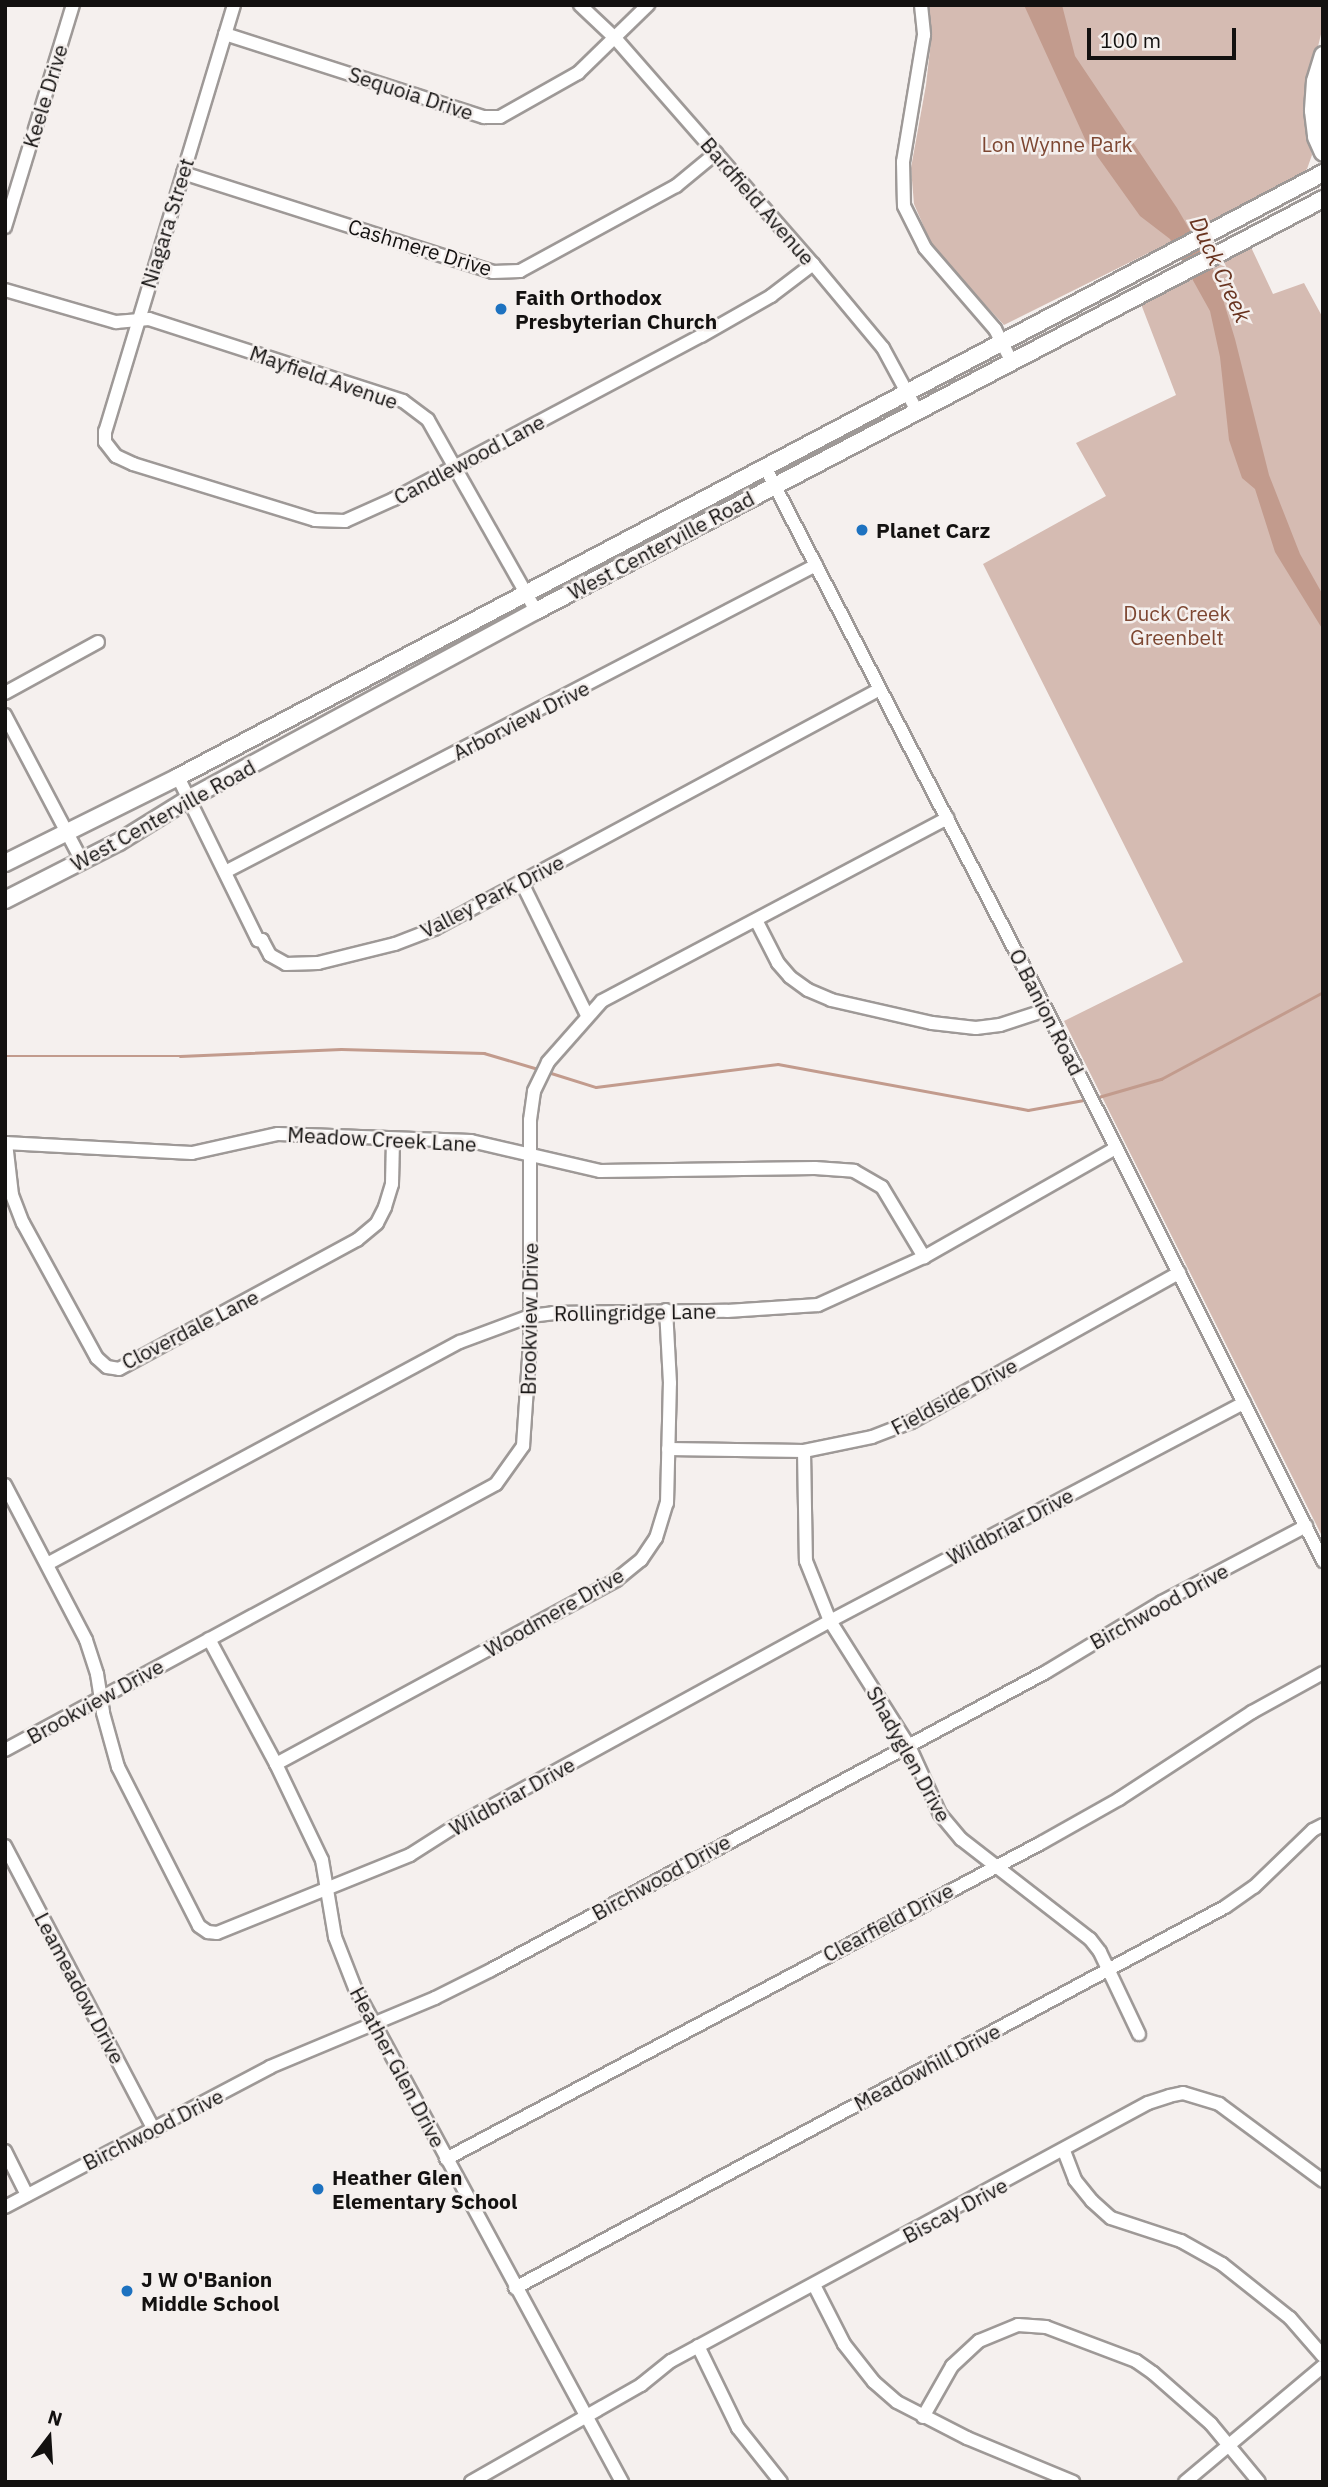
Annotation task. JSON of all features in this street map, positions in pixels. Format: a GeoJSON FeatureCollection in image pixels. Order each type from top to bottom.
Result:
{"type":"FeatureCollection","features":[{"type":"Feature","properties":{"kind":"main road"},"geometry":{"type":"LineString","coordinates":[[1303,184],[1320,147],[1313,123],[1313,95],[1323,55]]}},
{"type":"Feature","properties":{"kind":"main road","name":"West Centerville Road"},"geometry":{"type":"LineString","coordinates":[[5,863],[178,777],[1137,268],[1323,173]]}},
{"type":"Feature","properties":{"kind":"main road","name":"West Centerville Road"},"geometry":{"type":"LineString","coordinates":[[5,901],[536,611],[1323,199]]}},
{"type":"Feature","properties":{"kind":"street","name":"Keele Drive"},"geometry":{"type":"LineString","coordinates":[[5,228],[73,5]]}},
{"type":"Feature","properties":{"kind":"street","name":"Niagara Street"},"geometry":{"type":"LineString","coordinates":[[105,442],[105,432],[137,319],[234,5]]}},
{"type":"Feature","properties":{"kind":"street","name":"Bardfield Avenue"},"geometry":{"type":"LineString","coordinates":[[580,5],[615,38],[883,348],[917,411]]}},
{"type":"Feature","properties":{"kind":"street","name":"Sequoia Drive"},"geometry":{"type":"LineString","coordinates":[[225,34],[484,117],[500,117],[578,73],[648,5]]}},
{"type":"Feature","properties":{"kind":"street"},"geometry":{"type":"LineString","coordinates":[[921,5],[924,35],[903,162],[904,206],[925,247],[1001,341],[1011,361]]}},
{"type":"Feature","properties":{"kind":"street","name":"Cashmere Drive"},"geometry":{"type":"LineString","coordinates":[[183,173],[482,268],[520,271],[676,186],[716,153]]}},
{"type":"Feature","properties":{"kind":"street","name":"Candlewood Lane"},"geometry":{"type":"LineString","coordinates":[[105,442],[116,456],[133,464],[329,523],[345,521],[454,466],[771,296],[813,264]]}},
{"type":"Feature","properties":{"kind":"street","name":"Mayfield Avenue"},"geometry":{"type":"LineString","coordinates":[[5,290],[116,322],[137,319],[198,334],[393,397],[428,420],[536,611]]}},
{"type":"Feature","properties":{"kind":"street","name":"O Banion Road"},"geometry":{"type":"LineString","coordinates":[[765,467],[1074,1064],[1323,1560]]}},
{"type":"Feature","properties":{"kind":"street","name":"Arborview Drive"},"geometry":{"type":"LineString","coordinates":[[225,872],[816,565]]}},
{"type":"Feature","properties":{"kind":"street"},"geometry":{"type":"LineString","coordinates":[[5,693],[98,642]]}},
{"type":"Feature","properties":{"kind":"street","name":"Valley Park Drive"},"geometry":{"type":"LineString","coordinates":[[178,777],[258,940],[262,940],[270,955],[286,964],[303,964],[408,939],[434,929],[880,689]]}},
{"type":"Feature","properties":{"kind":"street"},"geometry":{"type":"LineString","coordinates":[[5,715],[82,861]]}},
{"type":"Feature","properties":{"kind":"street","name":"Brookview Drive"},"geometry":{"type":"LineString","coordinates":[[5,1750],[496,1484],[523,1446],[530,1316],[530,1120],[534,1091],[548,1062],[602,1001],[947,818]]}},
{"type":"Feature","properties":{"kind":"street"},"geometry":{"type":"LineString","coordinates":[[521,881],[587,1015]]}},
{"type":"Feature","properties":{"kind":"street"},"geometry":{"type":"LineString","coordinates":[[756,920],[778,963],[790,977],[808,990],[831,1000],[932,1023],[976,1028],[1000,1025],[1046,1010]]}},
{"type":"Feature","properties":{"kind":"street","name":"Meadow Creek Lane"},"geometry":{"type":"LineString","coordinates":[[6,1143],[192,1153],[278,1134],[471,1141],[600,1171],[815,1168],[854,1171],[882,1187],[924,1256]]}},
{"type":"Feature","properties":{"kind":"street","name":"Cloverdale Lane"},"geometry":{"type":"LineString","coordinates":[[6,1143],[12,1195],[23,1223],[97,1358],[107,1367],[119,1369],[357,1240],[377,1223],[385,1207],[392,1184],[393,1140]]}},
{"type":"Feature","properties":{"kind":"street","name":"Rollingridge Lane"},"geometry":{"type":"LineString","coordinates":[[49,1563],[460,1342],[530,1316],[666,1310],[727,1311],[818,1305],[924,1256],[1116,1147]]}},
{"type":"Feature","properties":{"kind":"street","name":"Fieldside Drive"},"geometry":{"type":"LineString","coordinates":[[668,1449],[804,1451],[872,1437],[911,1422],[1179,1273]]}},
{"type":"Feature","properties":{"kind":"street","name":"Woodmere Drive"},"geometry":{"type":"LineString","coordinates":[[276,1764],[617,1580],[641,1560],[656,1538],[667,1503],[670,1383],[666,1310]]}},
{"type":"Feature","properties":{"kind":"street","name":"Wildbriar Drive"},"geometry":{"type":"LineString","coordinates":[[5,1485],[49,1563],[86,1640],[118,1767],[199,1926],[208,1932],[217,1933],[327,1886],[410,1855],[454,1826],[830,1621],[1244,1403]]}},
{"type":"Feature","properties":{"kind":"street","name":"Shadyglen Drive"},"geometry":{"type":"LineString","coordinates":[[804,1451],[806,1561],[830,1621],[909,1745],[940,1814],[951,1830],[1090,1938],[1109,1970],[1139,2034]]}},
{"type":"Feature","properties":{"kind":"street","name":"Birchwood Drive"},"geometry":{"type":"LineString","coordinates":[[5,2207],[271,2067],[435,1998],[491,1970],[1046,1672],[1162,1602],[1306,1526]]}},
{"type":"Feature","properties":{"kind":"street","name":"Heather Glen Drive"},"geometry":{"type":"LineString","coordinates":[[209,1639],[276,1764],[322,1860],[335,1937],[355,1987],[622,2482]]}},
{"type":"Feature","properties":{"kind":"street","name":"Clearfield Drive"},"geometry":{"type":"LineString","coordinates":[[446,2159],[1119,1799],[1252,1712],[1323,1673]]}},
{"type":"Feature","properties":{"kind":"street","name":"Meadowhill Drive"},"geometry":{"type":"LineString","coordinates":[[515,2288],[1109,1970],[1254,1887],[1313,1830],[1323,1825]]}},
{"type":"Feature","properties":{"kind":"street","name":"Leameadow Drive"},"geometry":{"type":"LineString","coordinates":[[5,1846],[154,2130]]}},
{"type":"Feature","properties":{"kind":"street","name":"Biscay Drive"},"geometry":{"type":"LineString","coordinates":[[471,2482],[641,2385],[671,2361],[1148,2104],[1183,2093],[1219,2104],[1323,2180]]}},
{"type":"Feature","properties":{"kind":"street"},"geometry":{"type":"LineString","coordinates":[[5,2151],[27,2194]]}},
{"type":"Feature","properties":{"kind":"street"},"geometry":{"type":"LineString","coordinates":[[1064,2151],[1075,2180],[1091,2201],[1111,2218],[1181,2241],[1222,2264],[1290,2318],[1323,2356]]}},
{"type":"Feature","properties":{"kind":"street"},"geometry":{"type":"LineString","coordinates":[[814,2285],[844,2344],[874,2382],[897,2402],[923,2417],[1073,2482]]}},
{"type":"Feature","properties":{"kind":"street"},"geometry":{"type":"LineString","coordinates":[[923,2417],[952,2366],[965,2352],[990,2335],[1018,2325],[1046,2327],[1136,2361],[1178,2392],[1259,2482]]}},
{"type":"Feature","properties":{"kind":"street"},"geometry":{"type":"LineString","coordinates":[[698,2346],[738,2428],[781,2482]]}},
{"type":"Feature","properties":{"kind":"street"},"geometry":{"type":"LineString","coordinates":[[1185,2482],[1323,2366]]}},
{"type":"Feature","properties":{"kind":"green space","name":"Lon Wynne Park"},"geometry":{"type":"Polygon","coordinates":[[[927,5],[1323,5],[1323,26],[1303,108],[1312,155],[1307,169],[1295,180],[1004,325],[934,250],[914,204],[911,168],[926,85],[932,32],[927,5]]]}},
{"type":"Feature","properties":{"kind":"green space","name":"Duck Creek Greenbelt"},"geometry":{"type":"Polygon","coordinates":[[[1250,245],[1273,294],[1304,283],[1323,318],[1323,1538],[1064,1021],[1183,962],[983,564],[1106,496],[1076,443],[1176,395],[1141,304],[1250,245]]]}},
{"type":"Feature","properties":{"kind":"shaded area"},"geometry":{"type":"Polygon","coordinates":[[[1024,5],[1062,5],[1075,56],[1177,208],[1215,273],[1235,339],[1269,475],[1300,554],[1323,595],[1323,630],[1275,552],[1255,489],[1242,478],[1229,440],[1220,357],[1210,311],[1170,239],[1140,216],[1085,139],[1024,5]]]}},
{"type":"Feature","properties":{"kind":"waterway"},"geometry":{"type":"LineString","coordinates":[[1095,1098],[1161,1079],[1323,992]]}},
{"type":"Feature","properties":{"kind":"waterway"},"geometry":{"type":"LineString","coordinates":[[5,1056],[180,1056],[341,1049],[484,1053],[538,1069]]}},
{"type":"Feature","properties":{"kind":"waterway"},"geometry":{"type":"LineString","coordinates":[[548,1072],[596,1087],[778,1064],[1028,1110],[1089,1099]]}},
{"type":"Feature","properties":{"kind":"place","name":"Faith Orthodox Presbyterian Church"},"geometry":{"type":"Point","coordinates":[501,309]}},
{"type":"Feature","properties":{"kind":"place","name":"Planet Carz"},"geometry":{"type":"Point","coordinates":[862,530]}},
{"type":"Feature","properties":{"kind":"place","name":"Heather Glen Elementary School"},"geometry":{"type":"Point","coordinates":[318,2189]}},
{"type":"Feature","properties":{"kind":"place","name":"J W O'Banion Middle School"},"geometry":{"type":"Point","coordinates":[127,2291]}},
{"type":"Feature","properties":{"kind":"water label","name":"Duck Creek"},"geometry":{"type":"Point","coordinates":[1221,269]}}]}
